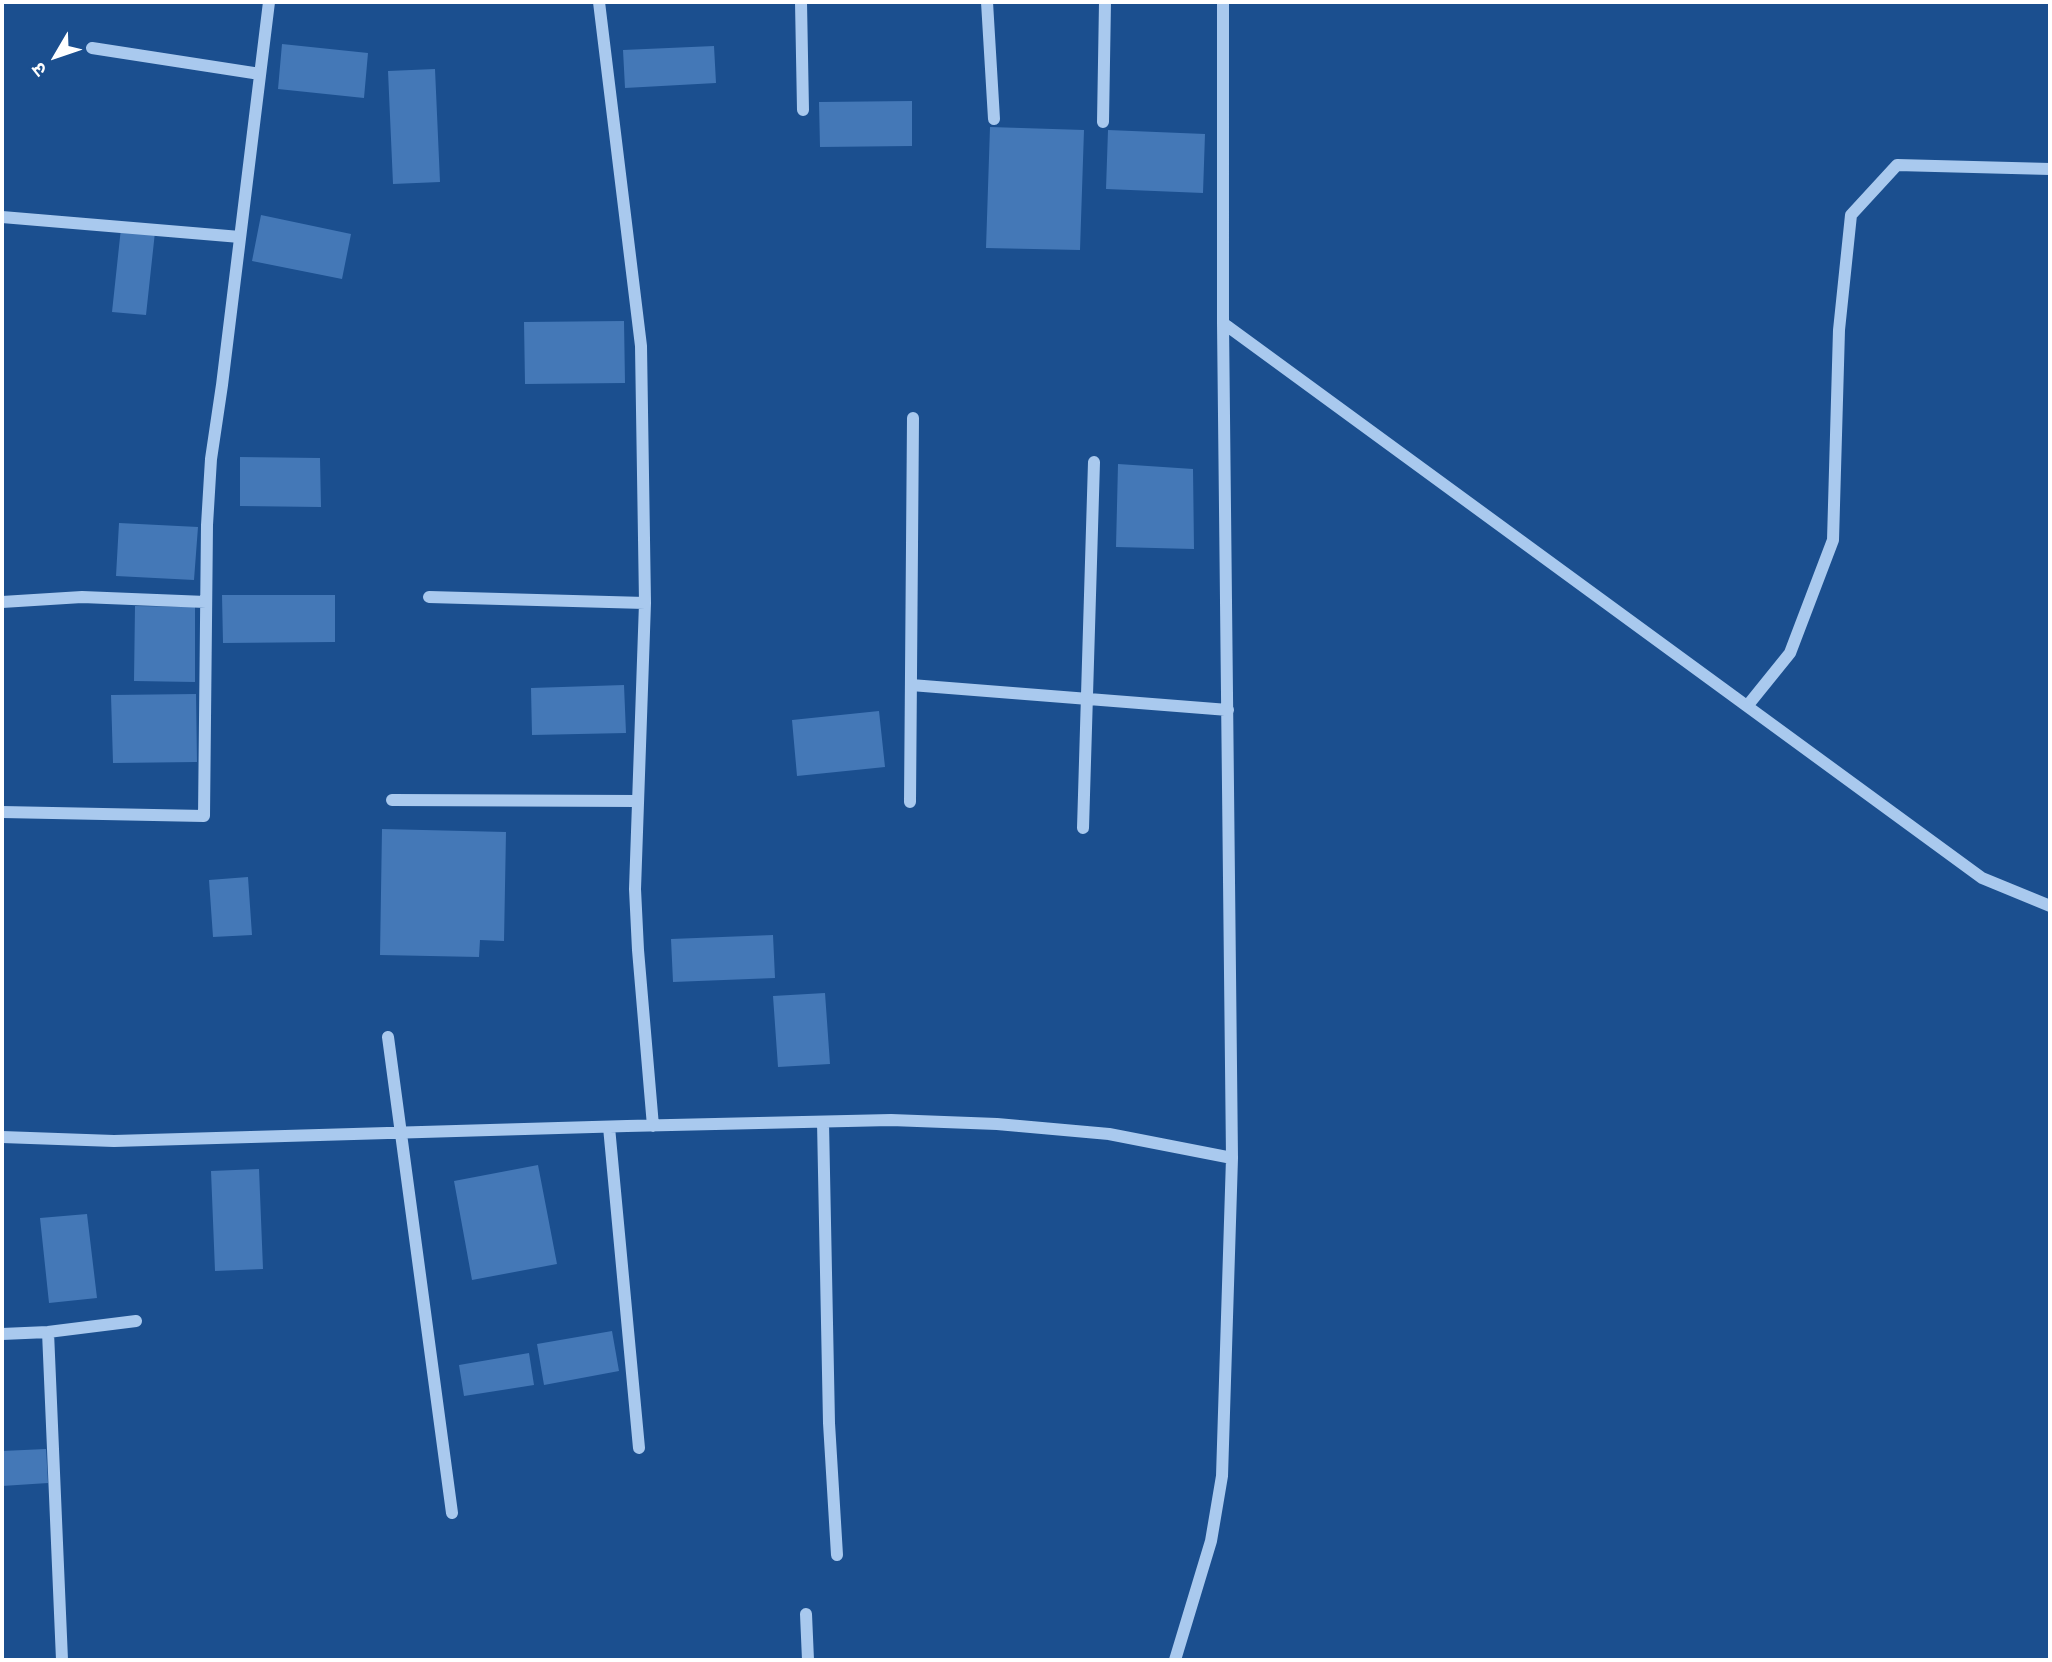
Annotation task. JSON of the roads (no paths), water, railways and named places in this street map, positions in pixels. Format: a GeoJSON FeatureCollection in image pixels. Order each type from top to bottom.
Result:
{"type":"FeatureCollection","features":[{"type":"Feature","properties":{"kind":"street"},"geometry":{"type":"LineString","coordinates":[[2,813],[204,816],[206,601],[211,459],[268,2]]}},
{"type":"Feature","properties":{"kind":"street"},"geometry":{"type":"LineString","coordinates":[[598,2],[642,346],[645,603],[635,889],[653,1126]]}},
{"type":"Feature","properties":{"kind":"street"},"geometry":{"type":"LineString","coordinates":[[801,2],[803,110]]}},
{"type":"Feature","properties":{"kind":"street"},"geometry":{"type":"LineString","coordinates":[[987,2],[994,119]]}},
{"type":"Feature","properties":{"kind":"street"},"geometry":{"type":"LineString","coordinates":[[1103,122],[1105,2]]}},
{"type":"Feature","properties":{"kind":"street"},"geometry":{"type":"LineString","coordinates":[[1175,1660],[1210,1541],[1222,1476],[1232,1158],[1223,323],[1223,2]]}},
{"type":"Feature","properties":{"kind":"street"},"geometry":{"type":"LineString","coordinates":[[92,48],[260,74]]}},
{"type":"Feature","properties":{"kind":"street"},"geometry":{"type":"LineString","coordinates":[[1748,705],[1790,653],[1833,540],[1839,330],[1852,215],[1897,165],[2050,169]]}},
{"type":"Feature","properties":{"kind":"street"},"geometry":{"type":"LineString","coordinates":[[2,217],[240,237]]}},
{"type":"Feature","properties":{"kind":"street"},"geometry":{"type":"LineString","coordinates":[[1223,323],[1982,878],[2050,906]]}},
{"type":"Feature","properties":{"kind":"street"},"geometry":{"type":"LineString","coordinates":[[910,802],[913,418]]}},
{"type":"Feature","properties":{"kind":"street"},"geometry":{"type":"LineString","coordinates":[[1083,828],[1094,462]]}},
{"type":"Feature","properties":{"kind":"street"},"geometry":{"type":"LineString","coordinates":[[2,602],[82,597],[206,601]]}},
{"type":"Feature","properties":{"kind":"street"},"geometry":{"type":"LineString","coordinates":[[429,597],[645,603]]}},
{"type":"Feature","properties":{"kind":"street"},"geometry":{"type":"LineString","coordinates":[[911,685],[1228,710]]}},
{"type":"Feature","properties":{"kind":"street"},"geometry":{"type":"LineString","coordinates":[[392,800],[638,801]]}},
{"type":"Feature","properties":{"kind":"street"},"geometry":{"type":"LineString","coordinates":[[388,1037],[452,1513]]}},
{"type":"Feature","properties":{"kind":"street"},"geometry":{"type":"LineString","coordinates":[[2,1137],[114,1141],[891,1120],[1109,1134],[1232,1158]]}},
{"type":"Feature","properties":{"kind":"street"},"geometry":{"type":"LineString","coordinates":[[823,1122],[829,1423],[836,1555]]}},
{"type":"Feature","properties":{"kind":"street"},"geometry":{"type":"LineString","coordinates":[[609,1127],[639,1448]]}},
{"type":"Feature","properties":{"kind":"street"},"geometry":{"type":"LineString","coordinates":[[2,1334],[48,1332],[136,1321]]}},
{"type":"Feature","properties":{"kind":"street"},"geometry":{"type":"LineString","coordinates":[[48,1332],[62,1660]]}},
{"type":"Feature","properties":{"kind":"street"},"geometry":{"type":"LineString","coordinates":[[806,1614],[808,1660]]}}]}
